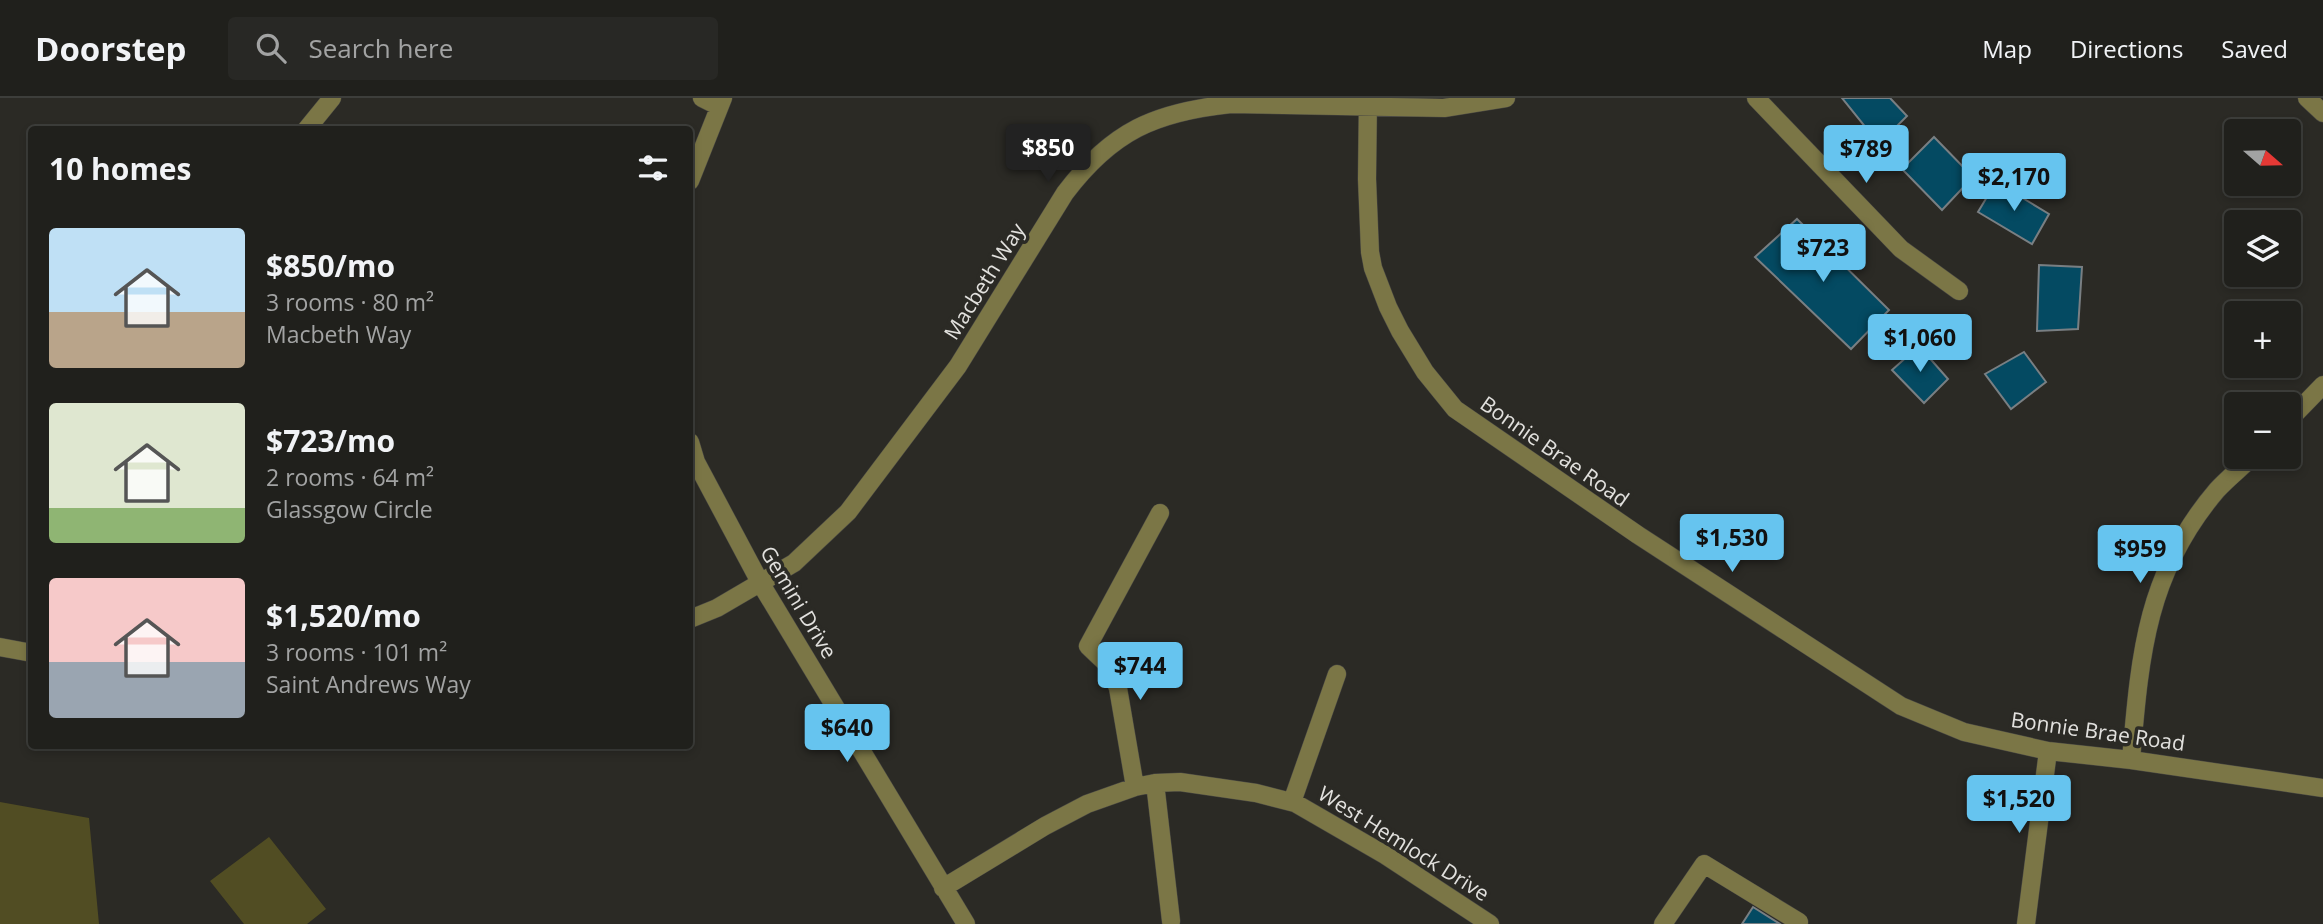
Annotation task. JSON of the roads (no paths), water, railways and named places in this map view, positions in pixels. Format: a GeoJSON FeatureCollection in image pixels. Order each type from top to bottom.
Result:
{"type":"FeatureCollection","features":[{"type":"Feature","properties":{"kind":"street"},"geometry":{"type":"LineString","coordinates":[[309,126],[332,98]]}},
{"type":"Feature","properties":{"kind":"street","name":"Macbeth Way"},"geometry":{"type":"LineString","coordinates":[[693,618],[761,584],[793,563],[848,512],[958,366],[1065,192],[1084,167],[1120,137],[1152,120],[1197,107],[1369,102],[1444,108],[1506,98]]}},
{"type":"Feature","properties":{"kind":"street"},"geometry":{"type":"LineString","coordinates":[[1756,98],[1901,249],[1959,292]]}},
{"type":"Feature","properties":{"kind":"street"},"geometry":{"type":"LineString","coordinates":[[2307,98],[2323,113]]}},
{"type":"Feature","properties":{"kind":"street"},"geometry":{"type":"LineString","coordinates":[[693,171],[714,101]]}},
{"type":"Feature","properties":{"kind":"street","name":"Bonnie Brae Road"},"geometry":{"type":"LineString","coordinates":[[1369,102],[1367,179],[1373,268],[1400,331],[1424,372],[1455,409],[1637,535],[1901,706],[1964,732],[2048,751],[2131,760],[2323,788]]}},
{"type":"Feature","properties":{"kind":"street"},"geometry":{"type":"LineString","coordinates":[[2301,408],[2323,386]]}},
{"type":"Feature","properties":{"kind":"street","name":"Gemini Drive"},"geometry":{"type":"LineString","coordinates":[[693,452],[761,584],[967,924]]}},
{"type":"Feature","properties":{"kind":"street"},"geometry":{"type":"LineString","coordinates":[[2131,760],[2138,674],[2154,601],[2171,557],[2218,489],[2239,469]]}},
{"type":"Feature","properties":{"kind":"street"},"geometry":{"type":"LineString","coordinates":[[1135,787],[1118,688],[1108,665],[1088,646],[1160,513]]}},
{"type":"Feature","properties":{"kind":"street"},"geometry":{"type":"LineString","coordinates":[[0,647],[28,652]]}},
{"type":"Feature","properties":{"kind":"street"},"geometry":{"type":"LineString","coordinates":[[1292,802],[1337,674]]}},
{"type":"Feature","properties":{"kind":"street"},"geometry":{"type":"LineString","coordinates":[[2026,924],[2048,751]]}},
{"type":"Feature","properties":{"kind":"street","name":"West Hemlock Drive"},"geometry":{"type":"LineString","coordinates":[[943,888],[1045,826],[1087,804],[1135,787],[1180,782],[1256,793],[1292,802],[1328,820],[1385,855],[1490,924]]}},
{"type":"Feature","properties":{"kind":"street"},"geometry":{"type":"LineString","coordinates":[[1156,783],[1171,921]]}},
{"type":"Feature","properties":{"kind":"street"},"geometry":{"type":"LineString","coordinates":[[1663,924],[1703,864],[1799,922]]}}]}
